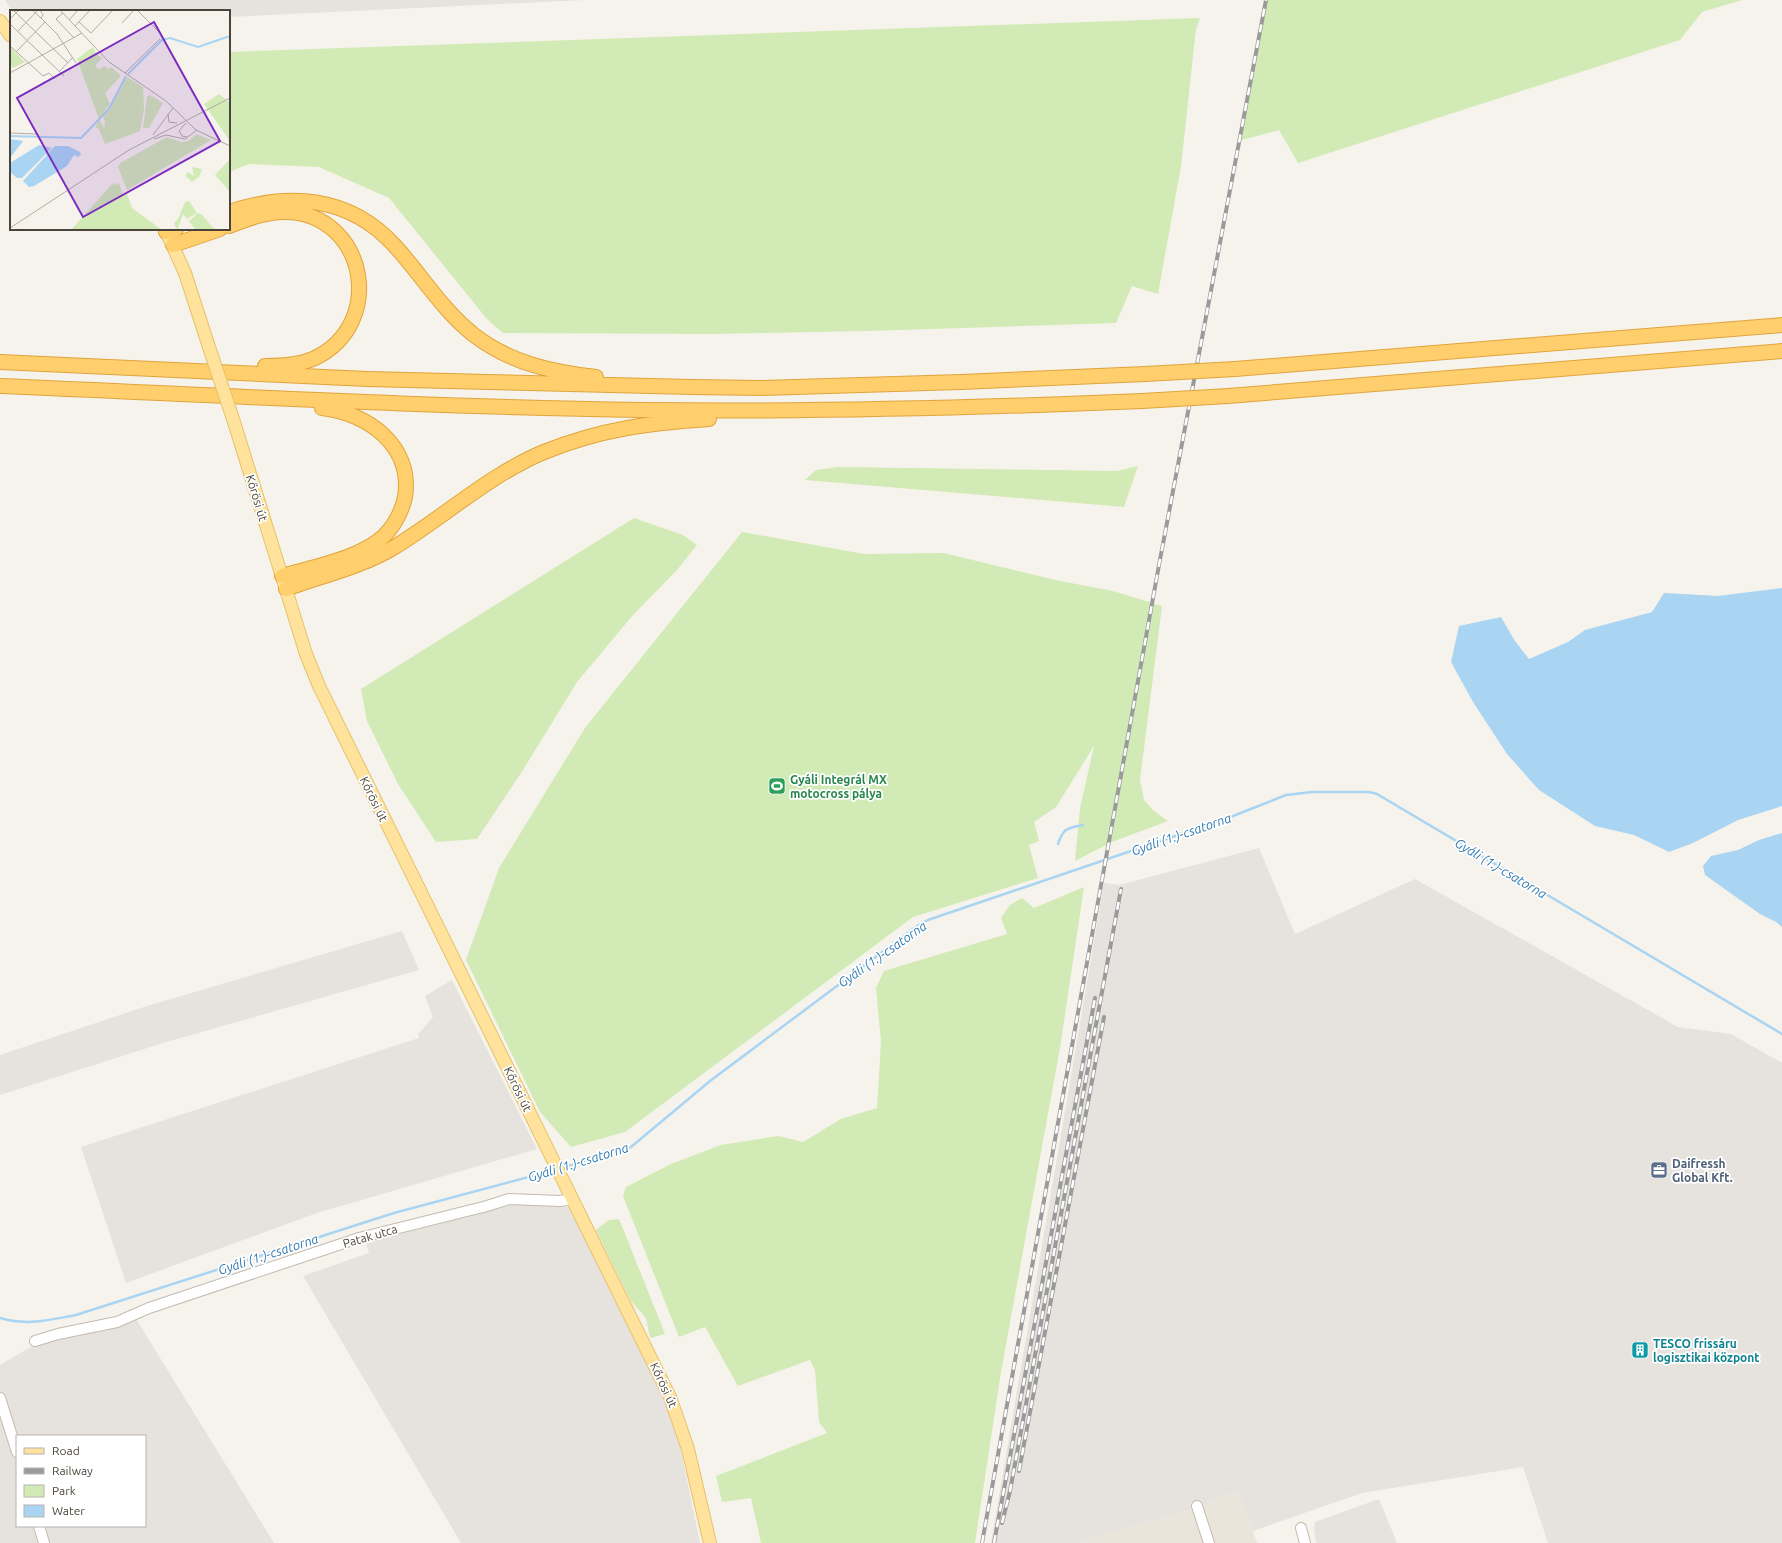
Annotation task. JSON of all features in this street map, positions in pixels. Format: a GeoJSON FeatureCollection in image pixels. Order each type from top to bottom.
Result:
{"type":"FeatureCollection","features":[{"type":"Feature","properties":{"kind":"highway"},"geometry":{"type":"LineString","coordinates":[[230,212],[268,202],[293,200],[322,202],[340,208],[365,220],[375,228],[393,244],[461,324],[476,336],[506,355],[532,365],[555,371],[609,378],[666,381],[692,387]]}},
{"type":"Feature","properties":{"kind":"highway"},"geometry":{"type":"LineString","coordinates":[[171,370],[195,365],[275,366],[299,363],[314,358],[332,347],[346,333],[353,320],[360,294],[358,272],[351,252],[330,228],[310,217],[288,212],[261,215],[230,226]]}},
{"type":"Feature","properties":{"kind":"highway"},"geometry":{"type":"LineString","coordinates":[[173,245],[217,230]]}},
{"type":"Feature","properties":{"kind":"highway"},"geometry":{"type":"LineString","coordinates":[[0,362],[367,379],[761,388],[961,382],[1235,369],[1782,325]]}},
{"type":"Feature","properties":{"kind":"highway"},"geometry":{"type":"LineString","coordinates":[[0,386],[532,407],[758,411],[957,408],[1228,396],[1782,351]]}},
{"type":"Feature","properties":{"kind":"highway"},"geometry":{"type":"LineString","coordinates":[[280,398],[292,405],[340,410],[366,421],[386,436],[395,447],[401,460],[406,480],[404,501],[397,518],[389,531],[377,542],[352,555],[284,582]]}},
{"type":"Feature","properties":{"kind":"highway"},"geometry":{"type":"LineString","coordinates":[[284,582],[364,562],[385,552],[401,543],[496,478],[531,458],[555,448],[608,431],[654,423],[724,418],[758,411]]}},
{"type":"Feature","properties":{"kind":"main road"},"geometry":{"type":"LineString","coordinates":[[0,21],[10,35]]}},
{"type":"Feature","properties":{"kind":"main road"},"geometry":{"type":"LineString","coordinates":[[169,230],[173,245]]}},
{"type":"Feature","properties":{"kind":"main road","name":"Kőrösi út"},"geometry":{"type":"LineString","coordinates":[[173,245],[187,280],[234,422],[306,654],[322,692],[670,1396],[688,1449],[710,1543]]}},
{"type":"Feature","properties":{"kind":"street","name":"Patak utca"},"geometry":{"type":"LineString","coordinates":[[35,1341],[58,1334],[117,1322],[149,1308],[359,1238],[487,1206],[509,1198],[560,1201],[572,1199]]}},
{"type":"Feature","properties":{"kind":"street"},"geometry":{"type":"LineString","coordinates":[[0,1398],[16,1449]]}},
{"type":"Feature","properties":{"kind":"street"},"geometry":{"type":"LineString","coordinates":[[1198,1506],[1209,1543]]}},
{"type":"Feature","properties":{"kind":"street"},"geometry":{"type":"LineString","coordinates":[[39,1527],[44,1543]]}},
{"type":"Feature","properties":{"kind":"street"},"geometry":{"type":"LineString","coordinates":[[1301,1528],[1305,1543]]}},
{"type":"Feature","properties":{"kind":"shaded area"},"geometry":{"type":"Polygon","coordinates":[[[5,0],[586,0],[230,17],[230,10],[11,10],[5,0]]]}},
{"type":"Feature","properties":{"kind":"shaded area"},"geometry":{"type":"Polygon","coordinates":[[[1259,848],[1295,934],[1415,879],[1678,1027],[1731,1034],[1782,1063],[1782,1543],[1548,1543],[1523,1467],[1362,1493],[1253,1531],[1238,1490],[1186,1511],[1076,1543],[991,1543],[1104,883],[1119,885],[1259,848]]]}},
{"type":"Feature","properties":{"kind":"shaded area"},"geometry":{"type":"Polygon","coordinates":[[[402,931],[419,970],[163,1043],[0,1095],[0,1055],[147,1006],[402,931]]]}},
{"type":"Feature","properties":{"kind":"shaded area"},"geometry":{"type":"Polygon","coordinates":[[[452,980],[537,1149],[317,1213],[126,1283],[81,1147],[419,1038],[418,1034],[433,1017],[425,996],[452,980]]]}},
{"type":"Feature","properties":{"kind":"shaded area"},"geometry":{"type":"Polygon","coordinates":[[[516,1204],[569,1207],[675,1422],[700,1543],[461,1543],[303,1276],[369,1253],[366,1243],[516,1204]]]}},
{"type":"Feature","properties":{"kind":"shaded area"},"geometry":{"type":"Polygon","coordinates":[[[133,1314],[274,1543],[0,1543],[0,1365],[61,1329],[133,1314]]]}},
{"type":"Feature","properties":{"kind":"shaded area"},"geometry":{"type":"Polygon","coordinates":[[[1238,1489],[1257,1543],[1076,1543],[1186,1511],[1238,1489]]]}},
{"type":"Feature","properties":{"kind":"shaded area"},"geometry":{"type":"Polygon","coordinates":[[[1379,1499],[1397,1543],[1316,1543],[1314,1529],[1315,1522],[1379,1499]]]}},
{"type":"Feature","properties":{"kind":"green space"},"geometry":{"type":"Polygon","coordinates":[[[1266,0],[1742,0],[1702,12],[1680,40],[1298,163],[1279,130],[1238,141],[1266,0]]]}},
{"type":"Feature","properties":{"kind":"green space"},"geometry":{"type":"Polygon","coordinates":[[[1200,18],[1196,29],[1181,166],[1158,294],[1132,286],[1116,323],[868,331],[710,334],[503,333],[487,319],[389,198],[319,167],[249,164],[230,172],[230,52],[1200,18]]]}},
{"type":"Feature","properties":{"kind":"green space"},"geometry":{"type":"Polygon","coordinates":[[[1138,466],[1124,507],[805,480],[816,470],[838,467],[1117,471],[1138,466]]]}},
{"type":"Feature","properties":{"kind":"green space"},"geometry":{"type":"Polygon","coordinates":[[[634,518],[683,535],[697,545],[677,570],[633,615],[577,682],[523,770],[477,839],[436,842],[398,784],[367,721],[361,689],[634,518]]]}},
{"type":"Feature","properties":{"kind":"green space","name":"Gyáli Integrál MX motocross pálya"},"geometry":{"type":"Polygon","coordinates":[[[742,532],[864,554],[944,553],[1055,580],[1113,591],[1162,606],[1140,780],[1144,800],[1154,811],[1168,821],[1112,842],[1075,861],[1080,808],[1094,746],[1056,807],[1034,822],[1039,841],[1029,845],[1038,878],[913,917],[625,1132],[571,1147],[540,1112],[466,960],[499,868],[585,728],[742,532]]]}},
{"type":"Feature","properties":{"kind":"green space"},"geometry":{"type":"Polygon","coordinates":[[[1084,887],[1060,1048],[1001,1372],[975,1543],[761,1543],[751,1498],[722,1502],[716,1476],[827,1433],[819,1422],[815,1370],[810,1360],[738,1386],[705,1327],[679,1337],[623,1196],[626,1187],[671,1164],[721,1145],[778,1136],[803,1142],[841,1119],[877,1108],[881,1042],[876,988],[884,971],[1007,934],[1001,918],[1010,905],[1022,898],[1034,908],[1084,887]]]}},
{"type":"Feature","properties":{"kind":"green space"},"geometry":{"type":"Polygon","coordinates":[[[619,1219],[665,1334],[650,1338],[646,1318],[631,1301],[596,1230],[609,1220],[619,1219]]]}},
{"type":"Feature","properties":{"kind":"water"},"geometry":{"type":"Polygon","coordinates":[[[1782,588],[1782,806],[1738,820],[1693,843],[1669,852],[1634,835],[1595,826],[1539,790],[1507,754],[1473,702],[1451,662],[1459,626],[1501,617],[1515,641],[1529,659],[1568,642],[1585,630],[1652,612],[1664,593],[1718,596],[1782,588]]]}},
{"type":"Feature","properties":{"kind":"water"},"geometry":{"type":"Polygon","coordinates":[[[1782,833],[1782,927],[1776,922],[1760,914],[1705,875],[1703,866],[1711,856],[1738,850],[1759,840],[1782,833]]]}},
{"type":"Feature","properties":{"kind":"waterway","name":"Gyáli (1.)-csatorna"},"geometry":{"type":"LineString","coordinates":[[561,1168],[613,1154],[631,1147],[710,1081],[917,926],[928,920],[1228,818],[1286,795],[1312,792],[1369,792],[1377,794],[1782,1034]]}},
{"type":"Feature","properties":{"kind":"waterway"},"geometry":{"type":"LineString","coordinates":[[1058,844],[1064,832],[1073,827],[1083,825]]}},
{"type":"Feature","properties":{"kind":"waterway","name":"Gyáli (1.)-csatorna"},"geometry":{"type":"LineString","coordinates":[[0,1318],[20,1322],[29,1322],[76,1315],[394,1213],[555,1170]]}},
{"type":"Feature","properties":{"kind":"railway"},"geometry":{"type":"LineString","coordinates":[[982,1543],[1159,565],[1266,0]]}},
{"type":"Feature","properties":{"kind":"railway"},"geometry":{"type":"LineString","coordinates":[[1002,1523],[1010,1491],[1121,889]]}},
{"type":"Feature","properties":{"kind":"railway"},"geometry":{"type":"LineString","coordinates":[[994,1543],[1095,998]]}},
{"type":"Feature","properties":{"kind":"railway"},"geometry":{"type":"LineString","coordinates":[[1019,1471],[1104,1017]]}},
{"type":"Feature","properties":{"kind":"place","name":"Gyáli Integrál MX motocross pálya"},"geometry":{"type":"Point","coordinates":[777,786]}},
{"type":"Feature","properties":{"kind":"place","name":"Daifressh Global Kft."},"geometry":{"type":"Point","coordinates":[1659,1170]}},
{"type":"Feature","properties":{"kind":"place","name":"TESCO frissáru logisztikai központ"},"geometry":{"type":"Point","coordinates":[1640,1350]}}]}
